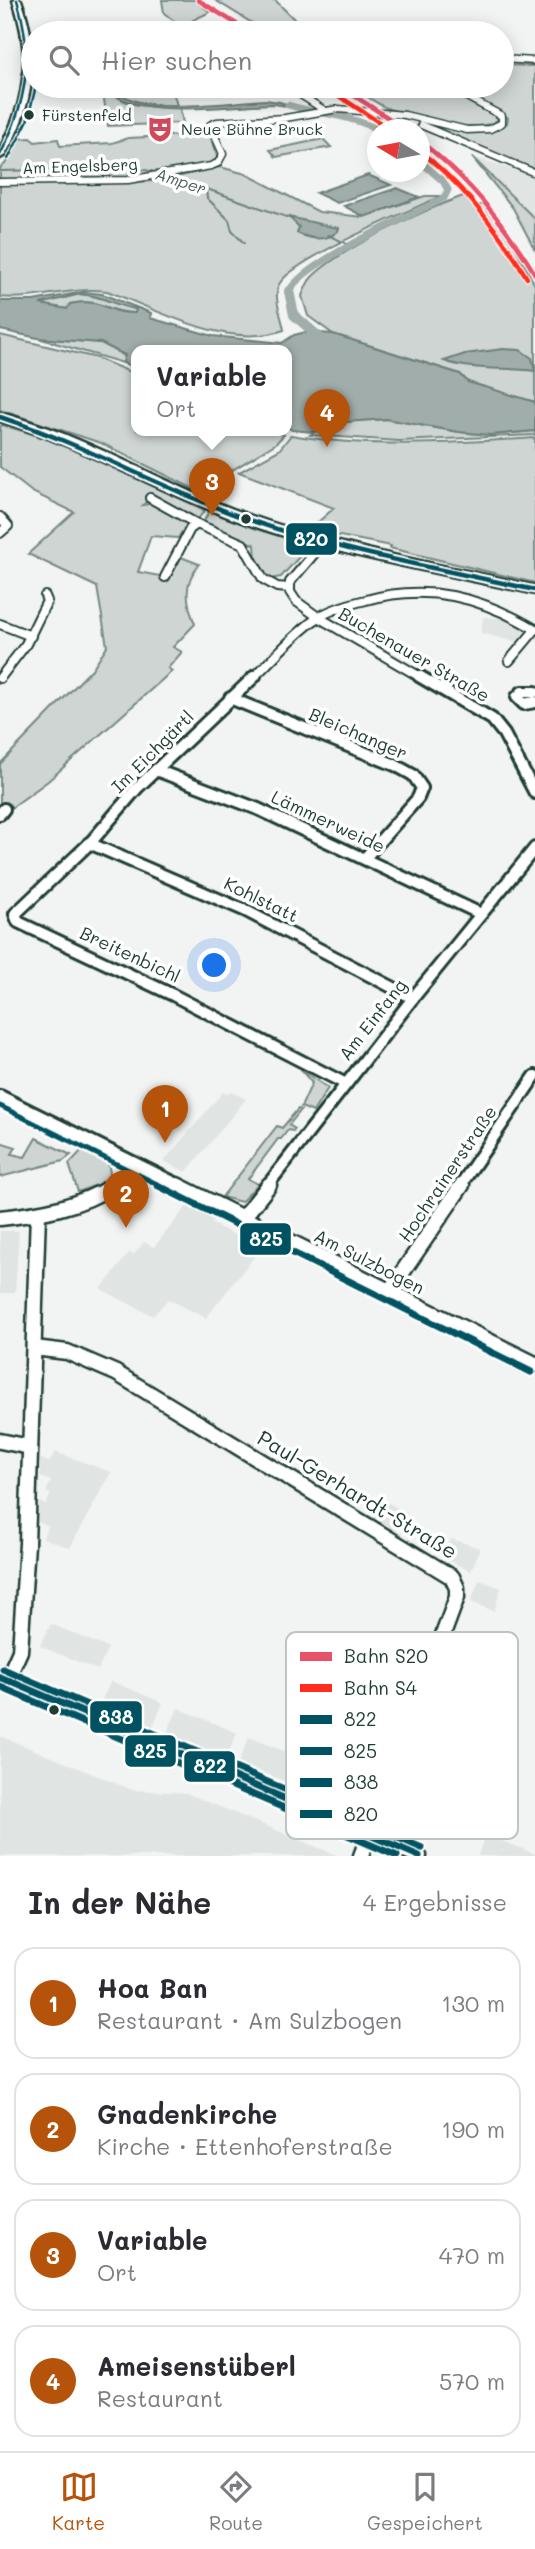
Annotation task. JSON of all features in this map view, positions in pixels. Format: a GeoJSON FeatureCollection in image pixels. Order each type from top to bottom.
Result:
{"type":"FeatureCollection","features":[{"type":"Feature","properties":{"kind":"main road"},"geometry":{"type":"LineString","coordinates":[[17,0],[23,21]]}},
{"type":"Feature","properties":{"kind":"main road"},"geometry":{"type":"LineString","coordinates":[[0,155],[24,110],[26,98]]}},
{"type":"Feature","properties":{"kind":"main road"},"geometry":{"type":"LineString","coordinates":[[0,417],[80,444],[222,510],[324,542],[535,590]]}},
{"type":"Feature","properties":{"kind":"street"},"geometry":{"type":"LineString","coordinates":[[514,62],[535,63]]}},
{"type":"Feature","properties":{"kind":"street"},"geometry":{"type":"LineString","coordinates":[[303,98],[318,112]]}},
{"type":"Feature","properties":{"kind":"street","name":"Am Engelsberg"},"geometry":{"type":"LineString","coordinates":[[0,183],[153,178],[211,166],[222,158],[223,154],[210,126],[213,122],[285,118],[346,109],[396,114],[467,130],[490,129],[502,123],[502,116],[469,98]]}},
{"type":"Feature","properties":{"kind":"street"},"geometry":{"type":"LineString","coordinates":[[396,114],[535,173]]}},
{"type":"Feature","properties":{"kind":"street","name":"Buchenauer Straße"},"geometry":{"type":"LineString","coordinates":[[150,498],[197,524],[243,544],[249,548],[263,580],[281,588],[289,588],[296,601],[318,617],[492,719],[504,734],[535,793]]}},
{"type":"Feature","properties":{"kind":"street"},"geometry":{"type":"LineString","coordinates":[[0,517],[8,526],[0,533]]}},
{"type":"Feature","properties":{"kind":"street"},"geometry":{"type":"LineString","coordinates":[[164,577],[190,528],[197,524]]}},
{"type":"Feature","properties":{"kind":"street"},"geometry":{"type":"LineString","coordinates":[[289,588],[292,577],[324,542]]}},
{"type":"Feature","properties":{"kind":"street"},"geometry":{"type":"LineString","coordinates":[[318,617],[383,595],[410,591],[442,591],[487,602],[535,629],[509,661]]}},
{"type":"Feature","properties":{"kind":"street"},"geometry":{"type":"LineString","coordinates":[[0,678],[31,636],[47,601],[46,596]]}},
{"type":"Feature","properties":{"kind":"street","name":"Im Eichgärtl"},"geometry":{"type":"LineString","coordinates":[[15,914],[89,844],[156,770],[318,617]]}},
{"type":"Feature","properties":{"kind":"street"},"geometry":{"type":"LineString","coordinates":[[0,624],[31,636]]}},
{"type":"Feature","properties":{"kind":"street"},"geometry":{"type":"LineString","coordinates":[[535,692],[522,692],[517,697],[524,704],[535,702]]}},
{"type":"Feature","properties":{"kind":"street","name":"Bleichanger"},"geometry":{"type":"LineString","coordinates":[[230,698],[394,765],[418,780],[422,788],[418,798],[365,858]]}},
{"type":"Feature","properties":{"kind":"street","name":"Lämmerweide"},"geometry":{"type":"LineString","coordinates":[[156,770],[258,809],[481,914]]}},
{"type":"Feature","properties":{"kind":"street","name":"Kohlstatt"},"geometry":{"type":"LineString","coordinates":[[89,844],[246,911],[413,998]]}},
{"type":"Feature","properties":{"kind":"street","name":"Am Einfang"},"geometry":{"type":"LineString","coordinates":[[243,1218],[345,1084],[535,848]]}},
{"type":"Feature","properties":{"kind":"street","name":"Breitenbichl"},"geometry":{"type":"LineString","coordinates":[[15,914],[18,922],[152,984],[345,1084]]}},
{"type":"Feature","properties":{"kind":"street","name":"Hochrainerstraße"},"geometry":{"type":"LineString","coordinates":[[389,1292],[535,1076]]}},
{"type":"Feature","properties":{"kind":"street","name":"Am Sulzbogen"},"geometry":{"type":"LineString","coordinates":[[0,1097],[535,1364]]}},
{"type":"Feature","properties":{"kind":"street"},"geometry":{"type":"LineString","coordinates":[[0,1218],[38,1213],[107,1190],[123,1181],[138,1166]]}},
{"type":"Feature","properties":{"kind":"street"},"geometry":{"type":"LineString","coordinates":[[38,1213],[20,1651],[4,1679],[286,1799]]}},
{"type":"Feature","properties":{"kind":"street","name":"Paul-Gerhardt-Straße"},"geometry":{"type":"LineString","coordinates":[[34,1348],[57,1348],[74,1352],[156,1395],[452,1577],[457,1588],[457,1597],[444,1632]]}},
{"type":"Feature","properties":{"kind":"street"},"geometry":{"type":"LineString","coordinates":[[0,1441],[30,1447]]}},
{"type":"Feature","properties":{"kind":"street","name":"Paul-Gerhardt-Straße"},"geometry":{"type":"LineString","coordinates":[[361,1856],[367,1839]]}},
{"type":"Feature","properties":{"kind":"street"},"geometry":{"type":"LineString","coordinates":[[380,1839],[419,1856]]}},
{"type":"Feature","properties":{"kind":"shaded area"},"geometry":{"type":"Polygon","coordinates":[[[162,0],[194,0],[210,12],[193,21],[174,21],[164,13],[162,0]]]}},
{"type":"Feature","properties":{"kind":"shaded area"},"geometry":{"type":"Polygon","coordinates":[[[215,0],[275,0],[296,21],[249,21],[215,0]]]}},
{"type":"Feature","properties":{"kind":"shaded area"},"geometry":{"type":"Polygon","coordinates":[[[514,65],[535,66],[535,172],[437,128],[482,132],[507,123],[508,118],[475,98],[514,98],[514,65]]]}},
{"type":"Feature","properties":{"kind":"shaded area"},"geometry":{"type":"Polygon","coordinates":[[[104,98],[119,98],[150,107],[180,108],[183,123],[108,126],[104,98]]]}},
{"type":"Feature","properties":{"kind":"shaded area"},"geometry":{"type":"Polygon","coordinates":[[[120,98],[184,106],[265,100],[304,110],[271,104],[183,109],[135,104],[120,98]]]}},
{"type":"Feature","properties":{"kind":"shaded area"},"geometry":{"type":"Polygon","coordinates":[[[128,98],[175,98],[177,105],[151,104],[128,98]]]}},
{"type":"Feature","properties":{"kind":"shaded area"},"geometry":{"type":"Polygon","coordinates":[[[370,98],[464,98],[499,118],[478,126],[463,126],[399,112],[370,98]]]}},
{"type":"Feature","properties":{"kind":"shaded area"},"geometry":{"type":"Polygon","coordinates":[[[209,134],[218,157],[204,165],[181,171],[80,180],[0,181],[0,168],[20,139],[30,138],[35,142],[58,139],[60,146],[112,143],[128,138],[209,134]]]}},
{"type":"Feature","properties":{"kind":"shaded area"},"geometry":{"type":"Polygon","coordinates":[[[323,139],[331,147],[276,157],[270,150],[323,139]]]}},
{"type":"Feature","properties":{"kind":"shaded area"},"geometry":{"type":"Polygon","coordinates":[[[472,157],[535,176],[535,219],[472,157]]]}},
{"type":"Feature","properties":{"kind":"shaded area"},"geometry":{"type":"Polygon","coordinates":[[[472,157],[535,219],[535,250],[513,208],[472,157]]]}},
{"type":"Feature","properties":{"kind":"shaded area"},"geometry":{"type":"Polygon","coordinates":[[[220,167],[246,174],[319,212],[363,217],[425,196],[441,196],[325,251],[286,276],[277,292],[284,330],[262,335],[217,331],[171,317],[107,291],[80,290],[27,297],[0,297],[0,185],[159,181],[220,167]]]}},
{"type":"Feature","properties":{"kind":"shaded area"},"geometry":{"type":"Polygon","coordinates":[[[367,175],[367,182],[384,182],[391,185],[337,203],[316,193],[367,175]]]}},
{"type":"Feature","properties":{"kind":"shaded area"},"geometry":{"type":"Polygon","coordinates":[[[397,188],[419,197],[364,217],[344,206],[397,188]]]}},
{"type":"Feature","properties":{"kind":"shaded area"},"geometry":{"type":"Polygon","coordinates":[[[466,195],[475,205],[486,205],[511,239],[535,285],[535,402],[468,382],[460,374],[333,334],[308,316],[302,296],[310,279],[325,266],[385,230],[466,195]]]}},
{"type":"Feature","properties":{"kind":"shaded area"},"geometry":{"type":"Polygon","coordinates":[[[289,217],[339,228],[328,237],[307,237],[297,233],[299,227],[289,217]]]}},
{"type":"Feature","properties":{"kind":"shaded area"},"geometry":{"type":"Polygon","coordinates":[[[84,292],[102,294],[151,313],[150,318],[213,336],[282,343],[294,335],[306,332],[333,334],[460,374],[468,382],[535,402],[535,431],[490,435],[386,419],[346,422],[313,432],[292,430],[292,345],[131,345],[131,366],[123,363],[125,355],[101,343],[38,338],[0,330],[0,301],[33,301],[84,292]],[[80,294],[40,304],[67,309],[70,304],[81,302],[135,313],[136,309],[80,294]]]}},
{"type":"Feature","properties":{"kind":"shaded area"},"geometry":{"type":"Polygon","coordinates":[[[80,294],[136,309],[135,314],[90,302],[70,304],[68,309],[39,304],[80,294]]]}},
{"type":"Feature","properties":{"kind":"shaded area"},"geometry":{"type":"Polygon","coordinates":[[[0,335],[97,358],[131,372],[131,436],[283,436],[275,444],[198,491],[101,443],[0,410],[0,335]]]}},
{"type":"Feature","properties":{"kind":"shaded area"},"geometry":{"type":"Polygon","coordinates":[[[38,338],[101,343],[125,356],[123,363],[38,338]]]}},
{"type":"Feature","properties":{"kind":"shaded area"},"geometry":{"type":"Polygon","coordinates":[[[503,349],[520,350],[532,358],[535,371],[477,368],[444,361],[465,354],[503,349]]]}},
{"type":"Feature","properties":{"kind":"shaded area"},"geometry":{"type":"Polygon","coordinates":[[[386,419],[459,432],[490,435],[535,431],[535,435],[399,441],[310,435],[336,423],[386,419]]]}},
{"type":"Feature","properties":{"kind":"shaded area"},"geometry":{"type":"Polygon","coordinates":[[[2,425],[59,442],[205,510],[198,519],[152,496],[143,505],[155,503],[188,523],[178,538],[151,536],[138,572],[170,578],[181,557],[199,564],[188,586],[195,624],[173,647],[182,652],[168,668],[172,671],[48,781],[0,816],[0,764],[92,669],[107,646],[97,587],[28,554],[74,512],[32,492],[0,467],[2,425]]]}},
{"type":"Feature","properties":{"kind":"shaded area"},"geometry":{"type":"Polygon","coordinates":[[[292,435],[382,443],[535,438],[535,583],[390,548],[391,546],[309,530],[334,508],[239,472],[279,450],[292,435]]]}},
{"type":"Feature","properties":{"kind":"shaded area"},"geometry":{"type":"Polygon","coordinates":[[[209,511],[309,546],[281,577],[270,579],[258,564],[255,545],[203,523],[209,511]]]}},
{"type":"Feature","properties":{"kind":"shaded area"},"geometry":{"type":"Polygon","coordinates":[[[505,615],[527,628],[517,642],[481,633],[483,617],[499,618],[505,615]]]}},
{"type":"Feature","properties":{"kind":"shaded area"},"geometry":{"type":"Polygon","coordinates":[[[301,1070],[328,1088],[313,1112],[301,1107],[312,1083],[301,1070]]]}},
{"type":"Feature","properties":{"kind":"shaded area"},"geometry":{"type":"Polygon","coordinates":[[[230,1091],[246,1099],[186,1172],[164,1161],[223,1092],[227,1094],[230,1091]]]}},
{"type":"Feature","properties":{"kind":"shaded area"},"geometry":{"type":"Polygon","coordinates":[[[298,1109],[301,1110],[289,1125],[295,1129],[288,1130],[278,1139],[248,1179],[258,1184],[241,1202],[222,1197],[277,1126],[282,1128],[298,1109]]]}},
{"type":"Feature","properties":{"kind":"shaded area"},"geometry":{"type":"Polygon","coordinates":[[[36,1138],[71,1155],[63,1161],[0,1177],[0,1142],[16,1147],[12,1154],[25,1157],[36,1138]]]}},
{"type":"Feature","properties":{"kind":"shaded area"},"geometry":{"type":"Polygon","coordinates":[[[84,1148],[108,1162],[110,1173],[104,1182],[78,1192],[69,1164],[84,1148]]]}},
{"type":"Feature","properties":{"kind":"shaded area"},"geometry":{"type":"Polygon","coordinates":[[[188,1205],[215,1218],[212,1224],[261,1248],[206,1318],[168,1299],[153,1316],[101,1289],[129,1253],[134,1255],[144,1242],[154,1247],[188,1205]]]}},
{"type":"Feature","properties":{"kind":"shaded area"},"geometry":{"type":"Polygon","coordinates":[[[0,1231],[19,1231],[15,1293],[0,1293],[0,1231]]]}},
{"type":"Feature","properties":{"kind":"shaded area"},"geometry":{"type":"Polygon","coordinates":[[[55,1452],[111,1472],[70,1548],[43,1538],[48,1526],[38,1522],[39,1502],[46,1505],[51,1494],[46,1492],[51,1481],[40,1477],[40,1459],[50,1462],[55,1452]]]}},
{"type":"Feature","properties":{"kind":"shaded area"},"geometry":{"type":"Polygon","coordinates":[[[383,1500],[407,1513],[396,1531],[372,1518],[383,1500]]]}},
{"type":"Feature","properties":{"kind":"shaded area"},"geometry":{"type":"Polygon","coordinates":[[[451,1539],[480,1548],[471,1571],[443,1558],[451,1539]]]}},
{"type":"Feature","properties":{"kind":"shaded area"},"geometry":{"type":"Polygon","coordinates":[[[479,1580],[501,1588],[494,1611],[471,1602],[479,1580]]]}},
{"type":"Feature","properties":{"kind":"shaded area"},"geometry":{"type":"Polygon","coordinates":[[[51,1624],[108,1648],[98,1670],[40,1646],[51,1624]]]}},
{"type":"Feature","properties":{"kind":"shaded area"},"geometry":{"type":"Polygon","coordinates":[[[111,1681],[163,1703],[153,1726],[100,1704],[111,1681]]]}},
{"type":"Feature","properties":{"kind":"shaded area"},"geometry":{"type":"Polygon","coordinates":[[[178,1708],[237,1733],[226,1758],[167,1733],[178,1708]]]}},
{"type":"Feature","properties":{"kind":"shaded area"},"geometry":{"type":"Polygon","coordinates":[[[0,1736],[132,1790],[186,1793],[286,1834],[286,1839],[297,1839],[338,1856],[0,1856],[0,1736]]]}},
{"type":"Feature","properties":{"kind":"shaded area"},"geometry":{"type":"Polygon","coordinates":[[[249,1737],[286,1752],[286,1781],[238,1763],[249,1737]]]}},
{"type":"Feature","properties":{"kind":"shaded area"},"geometry":{"type":"Polygon","coordinates":[[[483,1839],[498,1839],[535,1854],[535,1856],[478,1856],[483,1839]]]}},
{"type":"Feature","properties":{"kind":"waterway","name":"Amper"},"geometry":{"type":"LineString","coordinates":[[288,105],[367,125]]}},
{"type":"Feature","properties":{"kind":"waterway","name":"Amper"},"geometry":{"type":"LineString","coordinates":[[0,171],[135,168],[160,173]]}},
{"type":"Feature","properties":{"kind":"waterway","name":"Amper"},"geometry":{"type":"LineString","coordinates":[[289,292],[297,281],[335,254],[444,198],[448,190],[443,181],[430,170]]}},
{"type":"Feature","properties":{"kind":"waterway","name":"Amper"},"geometry":{"type":"LineString","coordinates":[[167,175],[206,189]]}},
{"type":"Feature","properties":{"kind":"waterway","name":"Amper"},"geometry":{"type":"LineString","coordinates":[[206,189],[292,219]]}},
{"type":"Feature","properties":{"kind":"waterway"},"geometry":{"type":"LineString","coordinates":[[206,189],[207,198],[229,220],[232,231],[244,243]]}},
{"type":"Feature","properties":{"kind":"waterway","name":"Amper"},"geometry":{"type":"LineString","coordinates":[[328,235],[351,246]]}},
{"type":"Feature","properties":{"kind":"waterway","name":"Amper"},"geometry":{"type":"LineString","coordinates":[[289,292],[294,315],[326,343]]}},
{"type":"Feature","properties":{"kind":"rail line","name":"S20"},"geometry":{"type":"LineString","coordinates":[[198,0],[232,21]]}},
{"type":"Feature","properties":{"kind":"rail line","name":"S4"},"geometry":{"type":"LineString","coordinates":[[342,98],[374,119]]}},
{"type":"Feature","properties":{"kind":"rail line","name":"S20"},"geometry":{"type":"LineString","coordinates":[[358,98],[390,119]]}},
{"type":"Feature","properties":{"kind":"rail line","name":"S20"},"geometry":{"type":"LineString","coordinates":[[430,149],[485,201],[535,274]]}},
{"type":"Feature","properties":{"kind":"rail line","name":"S4"},"geometry":{"type":"LineString","coordinates":[[430,159],[467,193],[505,242],[527,278]]}},
{"type":"Feature","properties":{"kind":"transit line","name":"822"},"geometry":{"type":"LineString","coordinates":[[17,0],[23,21]]}},
{"type":"Feature","properties":{"kind":"transit line","name":"822"},"geometry":{"type":"LineString","coordinates":[[0,155],[18,117],[23,98]]}},
{"type":"Feature","properties":{"kind":"transit line","name":"825"},"geometry":{"type":"LineString","coordinates":[[8,159],[27,122],[33,98]]}},
{"type":"Feature","properties":{"kind":"transit line","name":"820"},"geometry":{"type":"LineString","coordinates":[[0,417],[62,439],[211,505],[277,529],[387,558],[535,590]]}},
{"type":"Feature","properties":{"kind":"transit line","name":"825"},"geometry":{"type":"LineString","coordinates":[[0,1106],[531,1372]]}},
{"type":"Feature","properties":{"kind":"transit line","name":"838"},"geometry":{"type":"LineString","coordinates":[[3,1669],[286,1790]]}},
{"type":"Feature","properties":{"kind":"transit line","name":"822"},"geometry":{"type":"LineString","coordinates":[[0,1677],[286,1799]]}},
{"type":"Feature","properties":{"kind":"transit line","name":"825"},"geometry":{"type":"LineString","coordinates":[[0,1687],[286,1809]]}},
{"type":"Feature","properties":{"kind":"transit line","name":"825"},"geometry":{"type":"LineString","coordinates":[[357,1839],[397,1856]]}},
{"type":"Feature","properties":{"kind":"transit line","name":"822"},"geometry":{"type":"LineString","coordinates":[[379,1839],[419,1856]]}},
{"type":"Feature","properties":{"kind":"transit line","name":"838"},"geometry":{"type":"LineString","coordinates":[[401,1839],[422,1848]]}},
{"type":"Feature","properties":{"kind":"place","name":"Fürstenfeld"},"geometry":{"type":"Point","coordinates":[29,115]}},
{"type":"Feature","properties":{"kind":"place","name":"Neue Bühne Bruck"},"geometry":{"type":"Point","coordinates":[160,129]}},
{"type":"Feature","properties":{"kind":"place","name":"Ameisenstüberl"},"geometry":{"type":"Point","coordinates":[327,447]}},
{"type":"Feature","properties":{"kind":"place","name":"Variable"},"geometry":{"type":"Point","coordinates":[212,516]}},
{"type":"Feature","properties":{"kind":"place","name":"Hoa Ban"},"geometry":{"type":"Point","coordinates":[165,1143]}},
{"type":"Feature","properties":{"kind":"place","name":"Gnadenkirche"},"geometry":{"type":"Point","coordinates":[126,1228]}}]}
